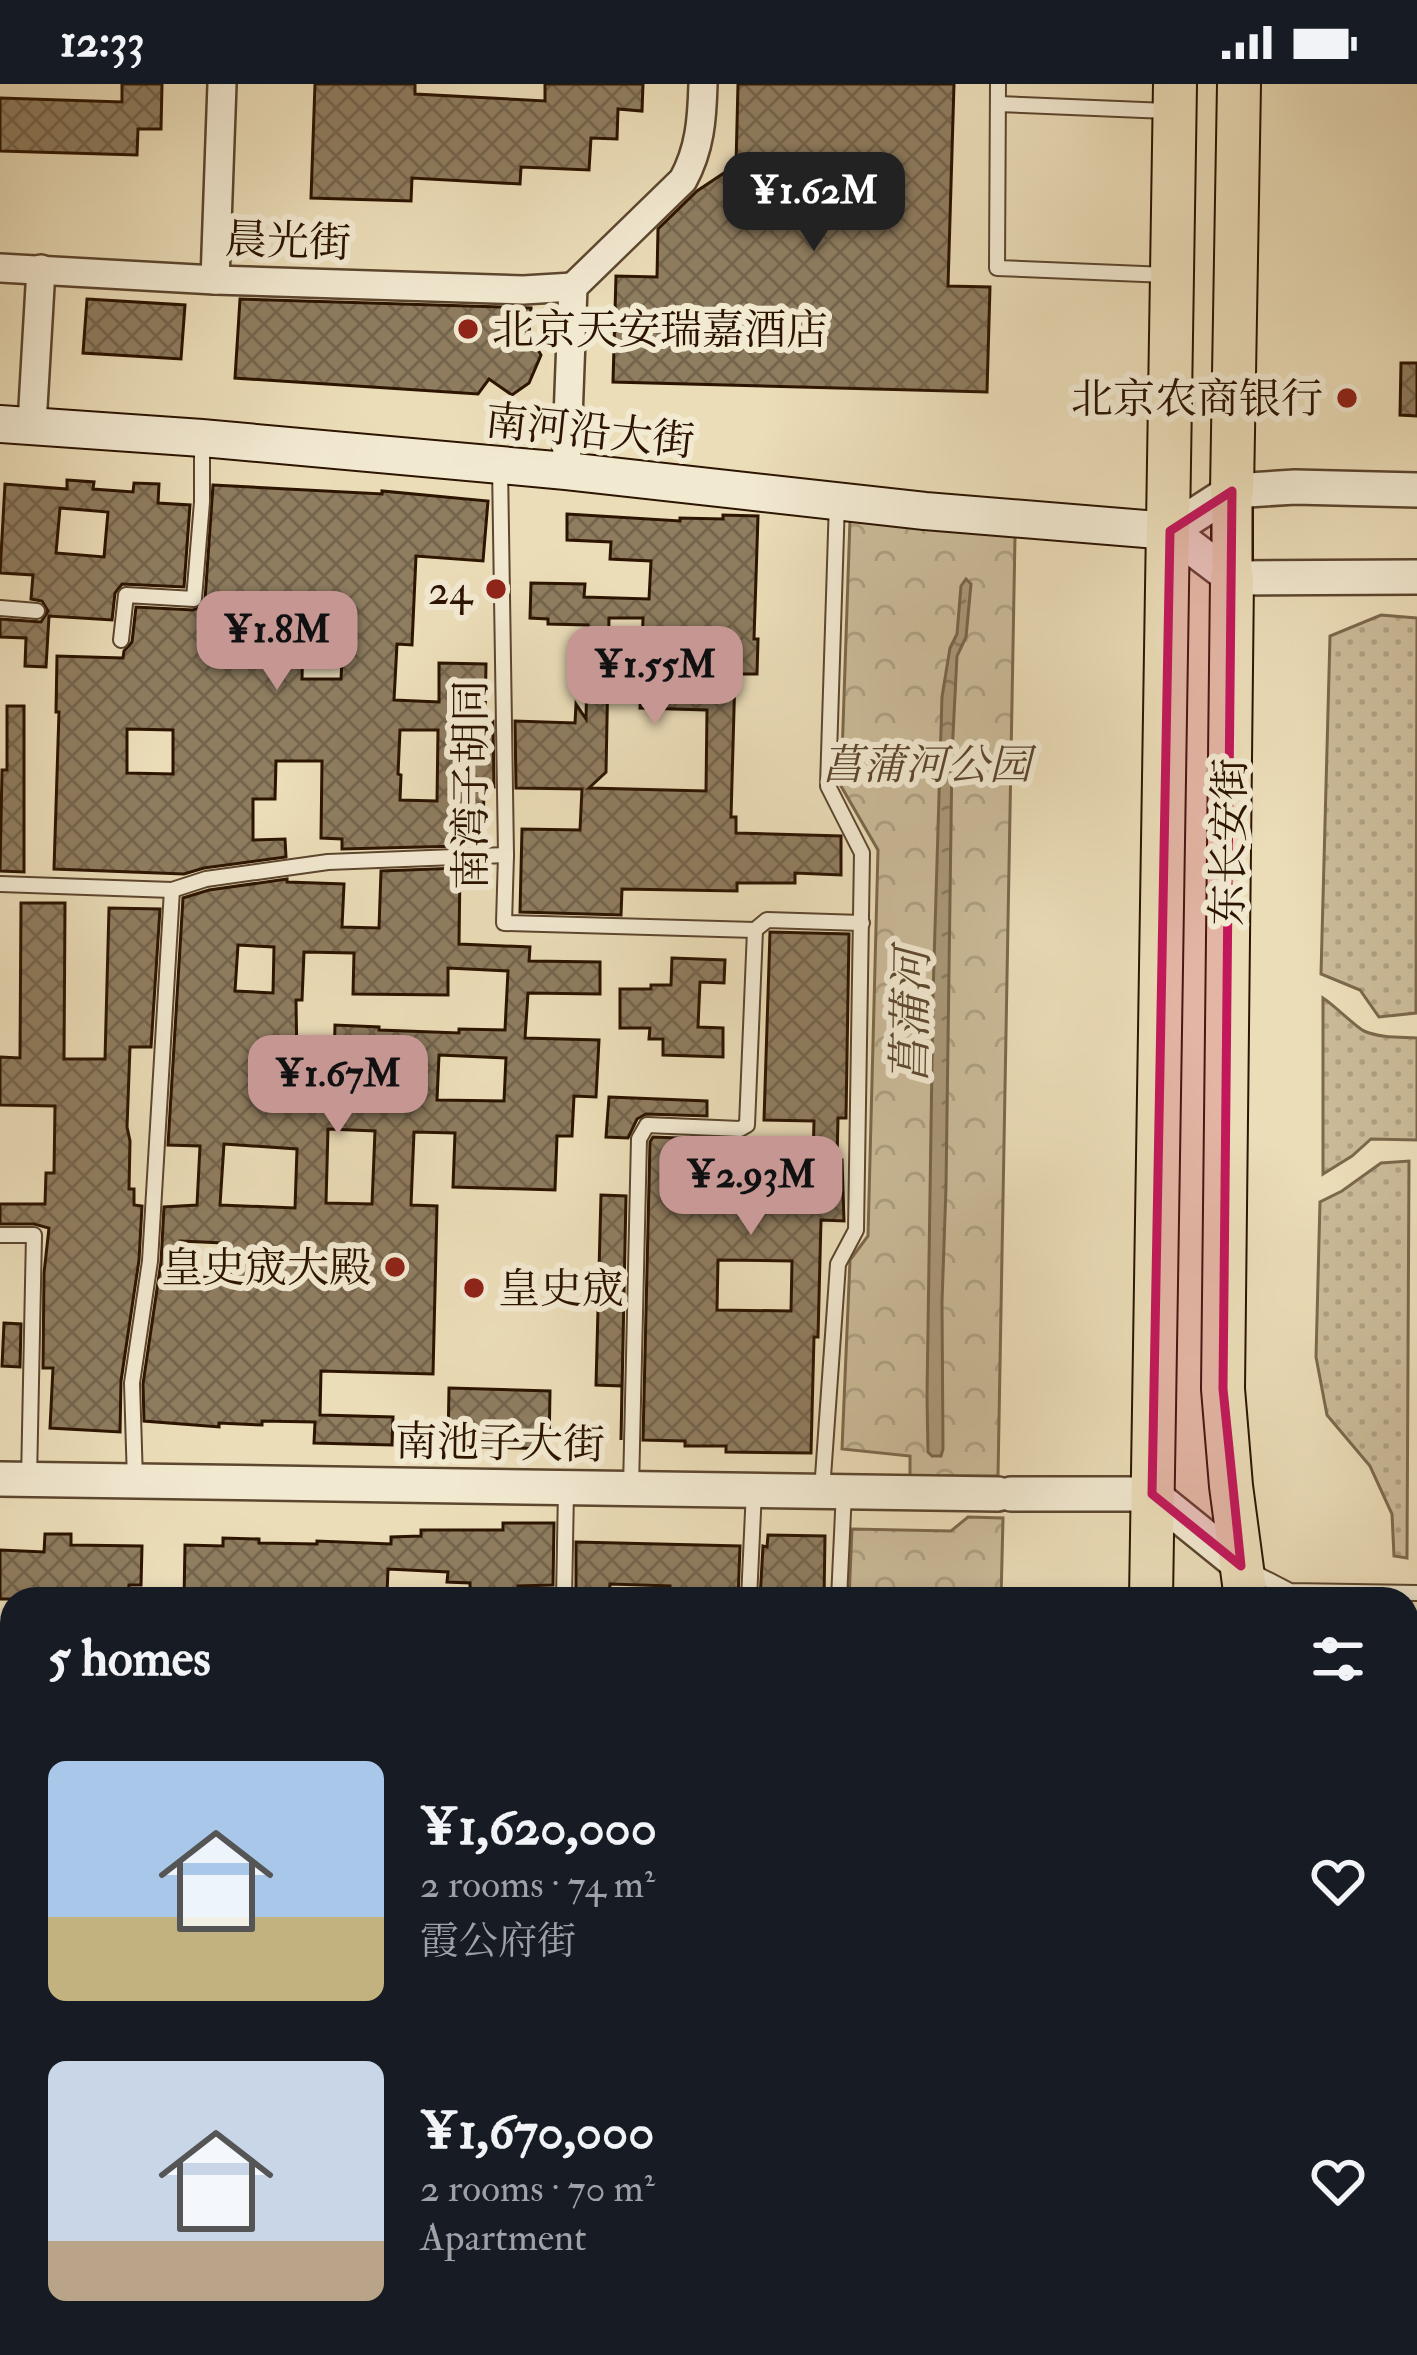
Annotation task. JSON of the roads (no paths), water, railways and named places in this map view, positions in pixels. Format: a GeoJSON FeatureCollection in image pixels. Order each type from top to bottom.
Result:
{"type":"FeatureCollection","features":[{"type":"Feature","properties":{"kind":"highway","name":"东长安街"},"geometry":{"type":"LineString","coordinates":[[1232,490],[1239,84]]}},
{"type":"Feature","properties":{"kind":"highway","name":"东长安街"},"geometry":{"type":"LineString","coordinates":[[1151,1587],[1174,98]]}},
{"type":"Feature","properties":{"kind":"highway","name":"东长安街"},"geometry":{"type":"LineString","coordinates":[[1232,578],[1223,1389],[1244,1583]]}},
{"type":"Feature","properties":{"kind":"main road","name":"南河沿大街"},"geometry":{"type":"LineString","coordinates":[[16,424],[566,471],[925,511],[1170,531]]}},
{"type":"Feature","properties":{"kind":"main road","name":"东长安街"},"geometry":{"type":"LineString","coordinates":[[1232,490],[1232,578]]}},
{"type":"Feature","properties":{"kind":"street"},"geometry":{"type":"LineString","coordinates":[[215,280],[222,84]]}},
{"type":"Feature","properties":{"kind":"street"},"geometry":{"type":"LineString","coordinates":[[566,471],[573,287],[683,180],[699,142],[703,84]]}},
{"type":"Feature","properties":{"kind":"street","name":"晨光街"},"geometry":{"type":"LineString","coordinates":[[0,268],[215,280],[523,290],[573,287]]}},
{"type":"Feature","properties":{"kind":"street"},"geometry":{"type":"LineString","coordinates":[[16,424],[41,269]]}},
{"type":"Feature","properties":{"kind":"street"},"geometry":{"type":"LineString","coordinates":[[1417,490],[1232,490],[1170,531],[1232,578],[1417,577]]}},
{"type":"Feature","properties":{"kind":"street","name":"南池子大街"},"geometry":{"type":"LineString","coordinates":[[14,1480],[1152,1495]]}},
{"type":"Feature","properties":{"kind":"street"},"geometry":{"type":"LineString","coordinates":[[1152,1495],[1187,1520],[1244,1583]]}},
{"type":"Feature","properties":{"kind":"lane"},"geometry":{"type":"LineString","coordinates":[[998,84],[997,268],[1170,274]]}},
{"type":"Feature","properties":{"kind":"lane"},"geometry":{"type":"LineString","coordinates":[[998,104],[1174,98]]}},
{"type":"Feature","properties":{"kind":"lane"},"geometry":{"type":"LineString","coordinates":[[121,640],[126,595],[194,599],[202,438]]}},
{"type":"Feature","properties":{"kind":"lane","name":"南湾子胡同"},"geometry":{"type":"LineString","coordinates":[[500,466],[504,923],[755,930]]}},
{"type":"Feature","properties":{"kind":"lane"},"geometry":{"type":"LineString","coordinates":[[837,501],[828,785],[862,853],[856,1230],[838,1264],[833,1491],[838,1587]]}},
{"type":"Feature","properties":{"kind":"lane"},"geometry":{"type":"LineString","coordinates":[[0,608],[37,610]]}},
{"type":"Feature","properties":{"kind":"lane"},"geometry":{"type":"LineString","coordinates":[[0,884],[172,890],[206,879],[328,862],[506,856]]}},
{"type":"Feature","properties":{"kind":"lane"},"geometry":{"type":"LineString","coordinates":[[135,1481],[132,1383],[150,1261],[172,890]]}},
{"type":"Feature","properties":{"kind":"lane"},"geometry":{"type":"LineString","coordinates":[[631,1489],[639,1139],[647,1125],[740,1129],[747,1125],[755,930],[767,920],[862,923]]}},
{"type":"Feature","properties":{"kind":"lane"},"geometry":{"type":"LineString","coordinates":[[0,1235],[34,1235],[14,1480]]}},
{"type":"Feature","properties":{"kind":"lane"},"geometry":{"type":"LineString","coordinates":[[565,1587],[566,1488]]}},
{"type":"Feature","properties":{"kind":"lane"},"geometry":{"type":"LineString","coordinates":[[750,1587],[754,1490]]}},
{"type":"Feature","properties":{"kind":"water"},"geometry":{"type":"Polygon","coordinates":[[[966,579],[971,584],[966,637],[957,656],[952,754],[943,1449],[941,1456],[932,1456],[928,1452],[927,1396],[942,697],[966,579]]]}},
{"type":"Feature","properties":{"kind":"water"},"geometry":{"type":"Polygon","coordinates":[[[770,1148],[778,1171],[765,1193],[769,1204],[729,1206],[722,1199],[724,1157],[756,1155],[770,1148]]]}},
{"type":"Feature","properties":{"kind":"place","name":"北京天安瑞嘉酒店"},"geometry":{"type":"Point","coordinates":[468,329]}},
{"type":"Feature","properties":{"kind":"place","name":"北京农商银行"},"geometry":{"type":"Point","coordinates":[1347,398]}},
{"type":"Feature","properties":{"kind":"place","name":"24"},"geometry":{"type":"Point","coordinates":[496,589]}},
{"type":"Feature","properties":{"kind":"place","name":"皇史宬大殿"},"geometry":{"type":"Point","coordinates":[395,1267]}},
{"type":"Feature","properties":{"kind":"place","name":"皇史宬"},"geometry":{"type":"Point","coordinates":[474,1288]}},
{"type":"Feature","properties":{"kind":"park label","name":"菖蒲河公园"},"geometry":{"type":"Point","coordinates":[926,764]}},
{"type":"Feature","properties":{"kind":"water label","name":"菖蒲河"},"geometry":{"type":"Point","coordinates":[910,1016]}}]}
